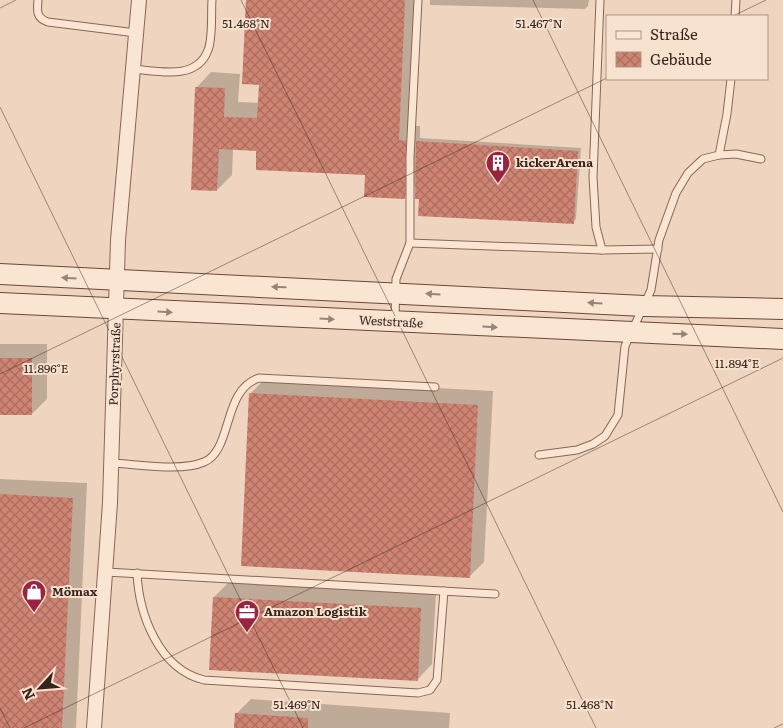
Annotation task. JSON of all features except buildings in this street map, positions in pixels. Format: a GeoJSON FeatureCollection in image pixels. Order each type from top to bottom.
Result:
{"type":"FeatureCollection","features":[{"type":"Feature","properties":{"kind":"main road"},"geometry":{"type":"LineString","coordinates":[[0,274],[118,281],[395,292],[644,306],[783,309]]}},
{"type":"Feature","properties":{"kind":"main road","name":"Weststraße"},"geometry":{"type":"LineString","coordinates":[[0,303],[116,310],[783,339]]}},
{"type":"Feature","properties":{"kind":"street","name":"Porphyrstraße"},"geometry":{"type":"LineString","coordinates":[[94,728],[106,572],[118,240],[139,0]]}},
{"type":"Feature","properties":{"kind":"lane"},"geometry":{"type":"LineString","coordinates":[[38,0],[38,15],[41,20],[136,33]]}},
{"type":"Feature","properties":{"kind":"lane"},"geometry":{"type":"LineString","coordinates":[[133,69],[180,72],[188,71],[201,62],[209,49],[212,0]]}},
{"type":"Feature","properties":{"kind":"lane"},"geometry":{"type":"LineString","coordinates":[[394,322],[396,279],[410,243],[410,157],[418,0]]}},
{"type":"Feature","properties":{"kind":"lane"},"geometry":{"type":"LineString","coordinates":[[600,0],[593,177],[596,227],[602,250]]}},
{"type":"Feature","properties":{"kind":"lane"},"geometry":{"type":"LineString","coordinates":[[735,15],[736,0]]}},
{"type":"Feature","properties":{"kind":"lane"},"geometry":{"type":"LineString","coordinates":[[719,155],[731,80]]}},
{"type":"Feature","properties":{"kind":"lane"},"geometry":{"type":"LineString","coordinates":[[538,455],[577,450],[605,436],[618,414],[625,346],[651,290],[659,240],[676,193],[688,173],[703,159],[719,155],[736,154],[760,159]]}},
{"type":"Feature","properties":{"kind":"lane"},"geometry":{"type":"LineString","coordinates":[[410,243],[602,250],[658,249]]}},
{"type":"Feature","properties":{"kind":"lane"},"geometry":{"type":"LineString","coordinates":[[111,463],[174,466],[203,463],[211,459],[219,445],[238,395],[244,386],[260,378],[435,387]]}},
{"type":"Feature","properties":{"kind":"lane"},"geometry":{"type":"LineString","coordinates":[[106,572],[495,594]]}},
{"type":"Feature","properties":{"kind":"lane"},"geometry":{"type":"LineString","coordinates":[[136,574],[138,595],[146,621],[172,664],[192,677],[204,680],[320,688],[418,693],[430,690],[437,680],[444,591]]}},
{"type":"Feature","properties":{"kind":"place","name":"kickerArena"},"geometry":{"type":"Point","coordinates":[498,184]}},
{"type":"Feature","properties":{"kind":"place","name":"Mömax"},"geometry":{"type":"Point","coordinates":[34,613]}},
{"type":"Feature","properties":{"kind":"place","name":"Amazon Logistik"},"geometry":{"type":"Point","coordinates":[247,633]}}]}
